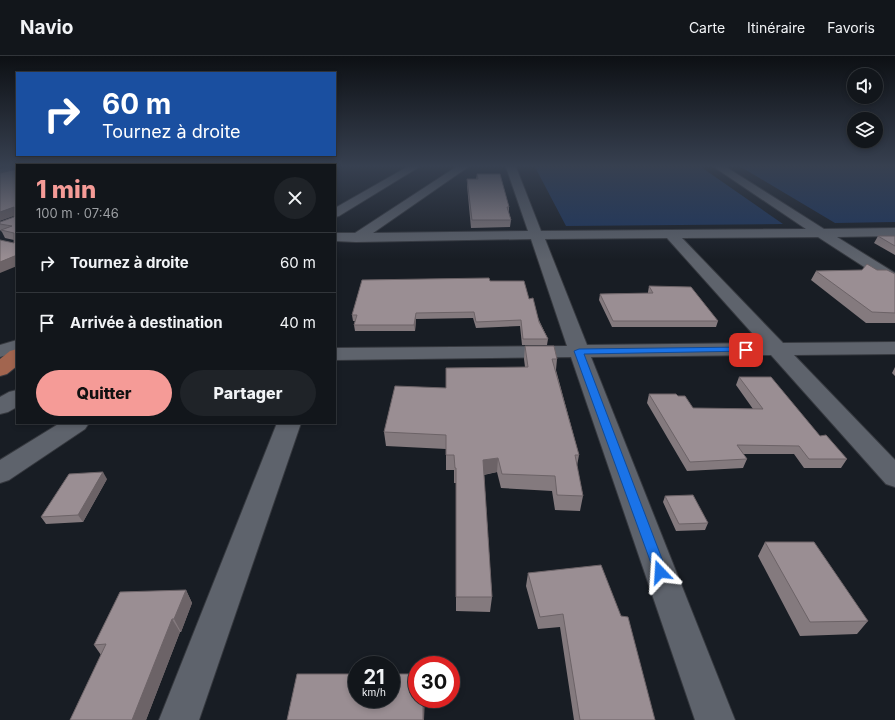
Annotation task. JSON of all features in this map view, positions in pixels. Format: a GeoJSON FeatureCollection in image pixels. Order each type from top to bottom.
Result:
{"type":"FeatureCollection","features":[{"type":"Feature","properties":{"kind":"main road"},"geometry":{"type":"LineString","coordinates":[[0,370],[16,356]]}},
{"type":"Feature","properties":{"kind":"street"},"geometry":{"type":"LineString","coordinates":[[336,212],[361,198]]}},
{"type":"Feature","properties":{"kind":"street"},"geometry":{"type":"LineString","coordinates":[[358,237],[417,198]]}},
{"type":"Feature","properties":{"kind":"street"},"geometry":{"type":"LineString","coordinates":[[523,198],[715,720]]}},
{"type":"Feature","properties":{"kind":"street"},"geometry":{"type":"LineString","coordinates":[[767,198],[895,280]]}},
{"type":"Feature","properties":{"kind":"street"},"geometry":{"type":"LineString","coordinates":[[338,243],[358,237],[895,232]]}},
{"type":"Feature","properties":{"kind":"street"},"geometry":{"type":"LineString","coordinates":[[671,234],[895,477]]}},
{"type":"Feature","properties":{"kind":"street"},"geometry":{"type":"LineString","coordinates":[[0,351],[16,346]]}},
{"type":"Feature","properties":{"kind":"street"},"geometry":{"type":"LineString","coordinates":[[336,354],[895,348]]}},
{"type":"Feature","properties":{"kind":"street"},"geometry":{"type":"LineString","coordinates":[[0,407],[16,398]]}},
{"type":"Feature","properties":{"kind":"street"},"geometry":{"type":"LineString","coordinates":[[0,474],[75,424]]}},
{"type":"Feature","properties":{"kind":"street"},"geometry":{"type":"LineString","coordinates":[[179,720],[289,424]]}},
{"type":"Feature","properties":{"kind":"shaded area"},"geometry":{"type":"Polygon","coordinates":[[[551,198],[746,198],[783,224],[566,226],[551,198]]]}},
{"type":"Feature","properties":{"kind":"shaded area"},"geometry":{"type":"Polygon","coordinates":[[[793,198],[895,198],[895,222],[835,223],[793,198]]]}},
{"type":"Feature","properties":{"kind":"building"},"geometry":{"type":"Polygon","coordinates":[[[0,198],[16,198],[16,255],[0,262],[0,240],[14,243],[14,233],[1,230],[12,226],[0,224],[0,222],[14,217],[14,207],[0,212],[0,198]]]}},
{"type":"Feature","properties":{"kind":"building"},"geometry":{"type":"Polygon","coordinates":[[[469,198],[507,198],[509,207],[507,207],[511,220],[472,220],[469,198]]]}},
{"type":"Feature","properties":{"kind":"building"},"geometry":{"type":"Polygon","coordinates":[[[878,236],[895,236],[895,246],[878,236]]]}},
{"type":"Feature","properties":{"kind":"building"},"geometry":{"type":"Polygon","coordinates":[[[867,264],[877,270],[887,270],[895,274],[895,313],[872,312],[816,271],[862,270],[867,264]]]}},
{"type":"Feature","properties":{"kind":"building"},"geometry":{"type":"Polygon","coordinates":[[[489,278],[490,281],[524,281],[529,299],[533,298],[539,322],[548,339],[523,339],[521,320],[476,322],[474,312],[416,313],[414,325],[354,325],[357,315],[352,315],[362,280],[489,278]]]}},
{"type":"Feature","properties":{"kind":"building"},"geometry":{"type":"Polygon","coordinates":[[[649,286],[691,287],[718,321],[613,321],[600,294],[653,293],[649,286]]]}},
{"type":"Feature","properties":{"kind":"building"},"geometry":{"type":"Polygon","coordinates":[[[525,346],[554,346],[557,359],[552,359],[579,455],[575,455],[583,496],[557,495],[555,476],[502,474],[498,458],[483,460],[492,597],[456,597],[456,468],[454,455],[446,455],[446,435],[384,432],[395,386],[446,388],[446,368],[528,367],[525,346]]]}},
{"type":"Feature","properties":{"kind":"building"},"geometry":{"type":"Polygon","coordinates":[[[739,377],[771,377],[820,436],[826,435],[847,459],[809,459],[799,446],[737,445],[747,459],[690,462],[649,394],[676,394],[678,396],[685,396],[693,408],[763,409],[739,377]]]}},
{"type":"Feature","properties":{"kind":"building"},"geometry":{"type":"Polygon","coordinates":[[[103,472],[78,515],[41,517],[69,474],[103,472]]]}},
{"type":"Feature","properties":{"kind":"building"},"geometry":{"type":"Polygon","coordinates":[[[693,495],[708,523],[679,524],[665,496],[693,495]]]}},
{"type":"Feature","properties":{"kind":"building"},"geometry":{"type":"Polygon","coordinates":[[[765,542],[814,542],[868,621],[810,622],[765,542]]]}},
{"type":"Feature","properties":{"kind":"building"},"geometry":{"type":"Polygon","coordinates":[[[601,565],[621,616],[628,617],[655,720],[580,720],[563,614],[540,617],[528,573],[601,565]]]}},
{"type":"Feature","properties":{"kind":"building"},"geometry":{"type":"Polygon","coordinates":[[[186,590],[174,619],[172,619],[132,720],[70,720],[106,644],[94,645],[120,592],[186,590]]]}},
{"type":"Feature","properties":{"kind":"building"},"geometry":{"type":"Polygon","coordinates":[[[297,674],[348,674],[348,708],[400,708],[400,674],[408,674],[408,708],[423,708],[423,720],[287,720],[297,674]]]}},
{"type":"Feature","properties":{"kind":"route"},"geometry":{"type":"LineString","coordinates":[[660,572],[579,351],[746,350]]}}]}
